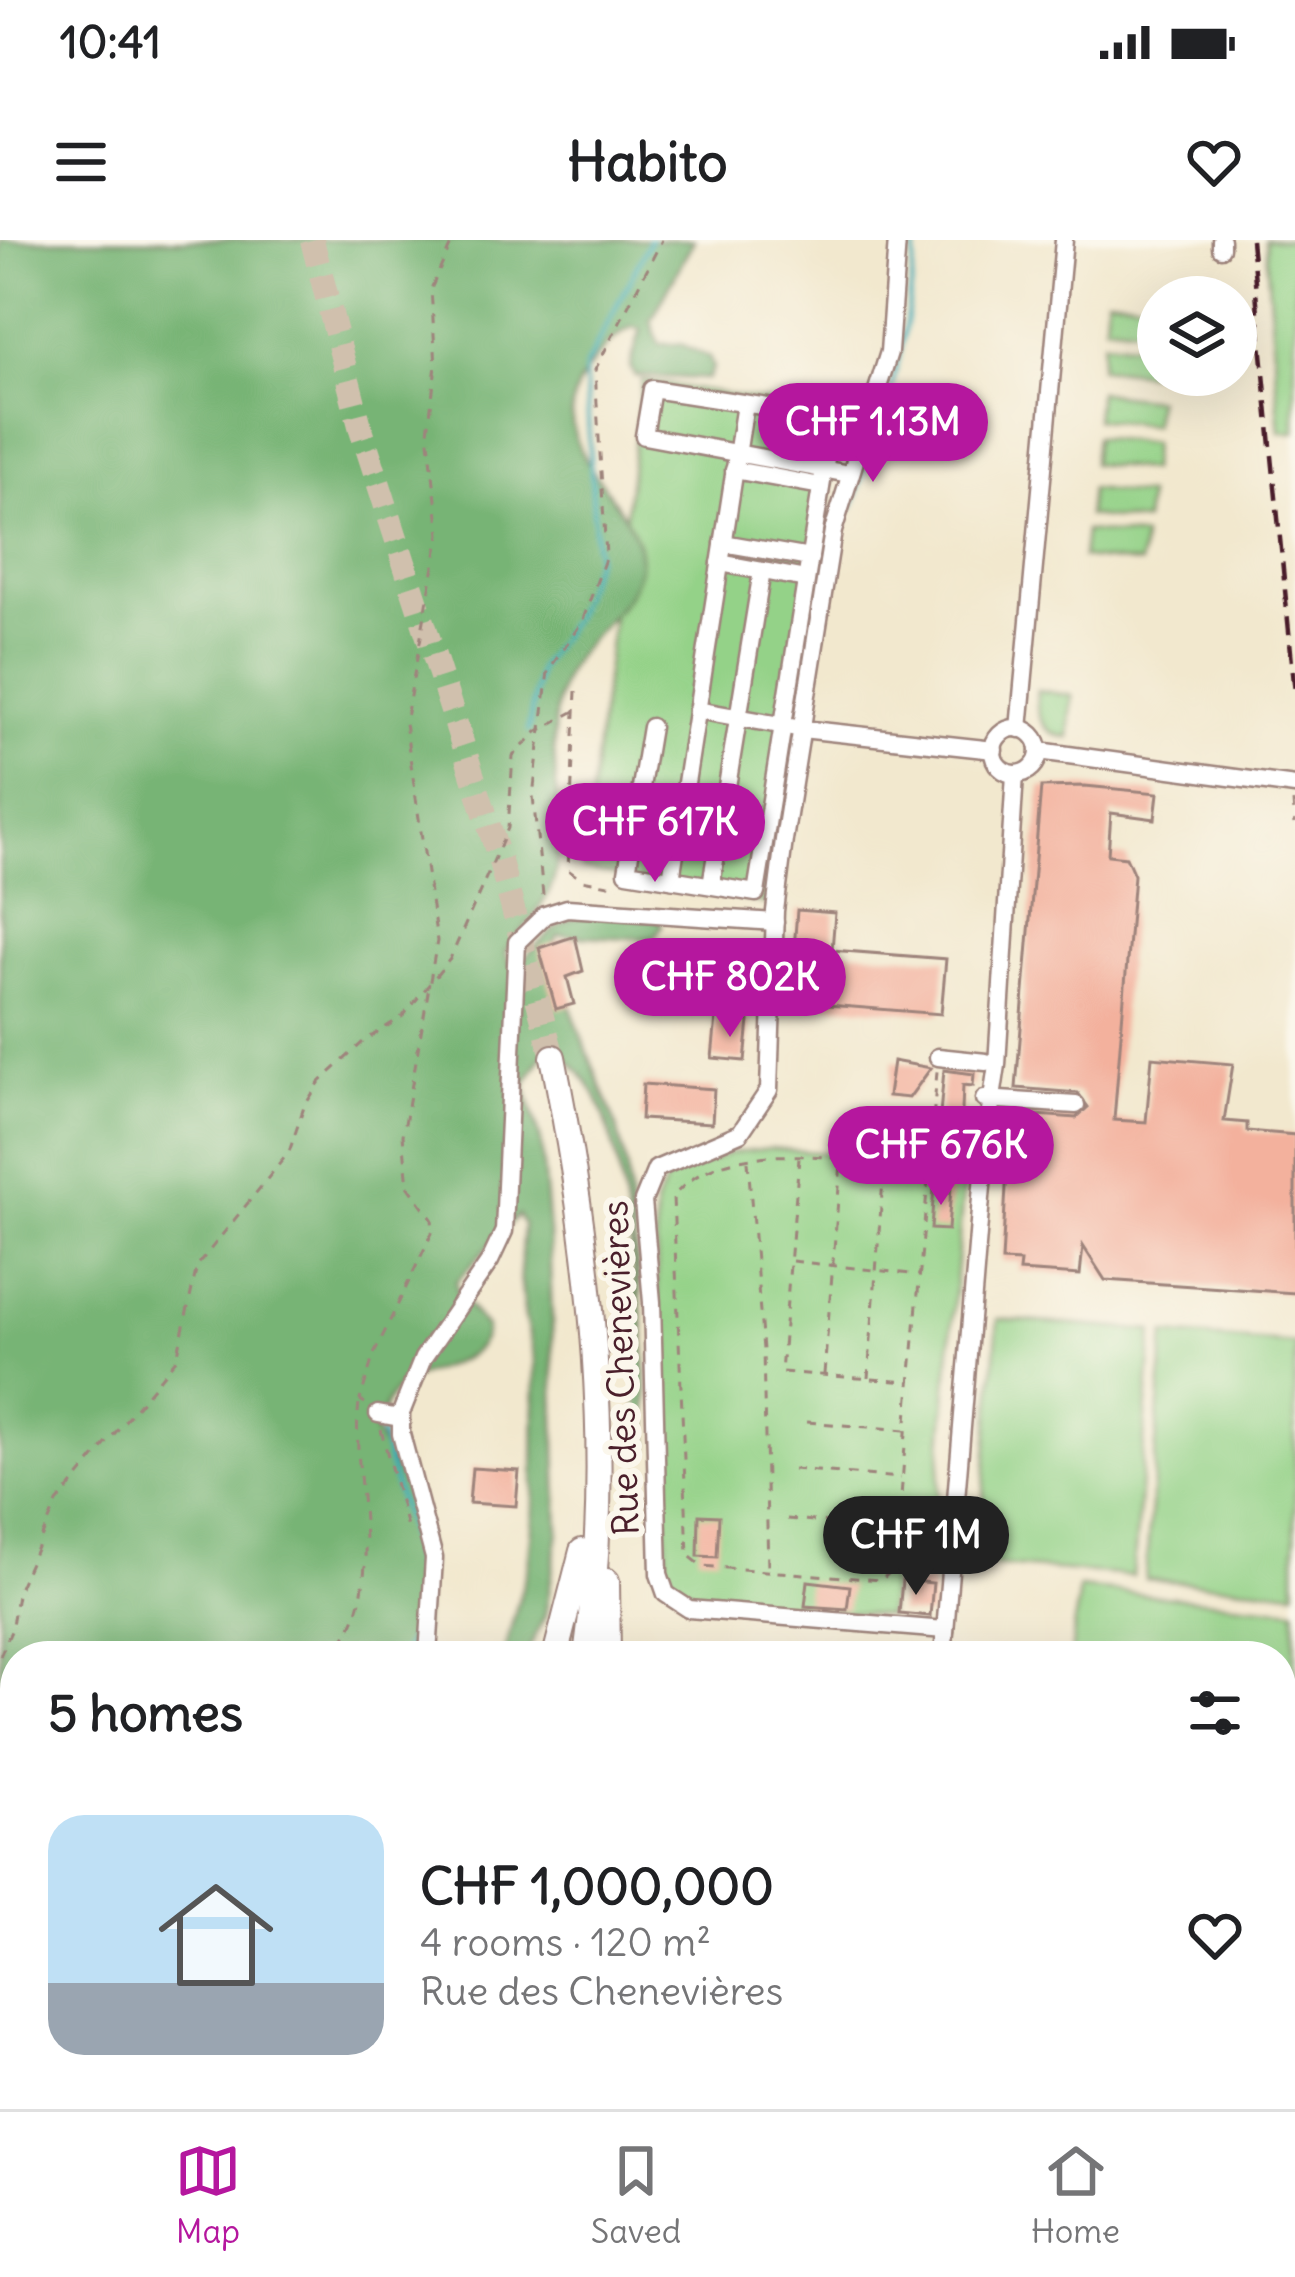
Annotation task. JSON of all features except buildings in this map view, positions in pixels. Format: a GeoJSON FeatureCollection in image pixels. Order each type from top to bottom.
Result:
{"type":"FeatureCollection","features":[{"type":"Feature","properties":{"kind":"highway"},"geometry":{"type":"LineString","coordinates":[[553,1057],[584,1236],[607,1641]]}},
{"type":"Feature","properties":{"kind":"highway"},"geometry":{"type":"LineString","coordinates":[[559,1641],[577,1581],[597,1454]]}},
{"type":"Feature","properties":{"kind":"highway"},"geometry":{"type":"LineString","coordinates":[[588,1641],[596,1559],[597,1454]]}},
{"type":"Feature","properties":{"kind":"street"},"geometry":{"type":"LineString","coordinates":[[651,727],[628,872],[756,892],[833,531],[889,352],[897,240]]}},
{"type":"Feature","properties":{"kind":"street"},"geometry":{"type":"LineString","coordinates":[[1019,729],[1064,240]]}},
{"type":"Feature","properties":{"kind":"street"},"geometry":{"type":"LineString","coordinates":[[792,727],[806,579],[810,558],[832,417],[652,389],[644,436],[737,451],[823,474]]}},
{"type":"Feature","properties":{"kind":"street"},"geometry":{"type":"LineString","coordinates":[[670,879],[745,404]]}},
{"type":"Feature","properties":{"kind":"street"},"geometry":{"type":"LineString","coordinates":[[734,470],[849,474]]}},
{"type":"Feature","properties":{"kind":"street"},"geometry":{"type":"LineString","coordinates":[[723,543],[810,558]]}},
{"type":"Feature","properties":{"kind":"street"},"geometry":{"type":"LineString","coordinates":[[720,563],[806,579]]}},
{"type":"Feature","properties":{"kind":"street"},"geometry":{"type":"LineString","coordinates":[[711,886],[761,571]]}},
{"type":"Feature","properties":{"kind":"street"},"geometry":{"type":"LineString","coordinates":[[697,710],[792,727],[994,750]]}},
{"type":"Feature","properties":{"kind":"street","name":"Rue des Chenevières"},"geometry":{"type":"LineString","coordinates":[[792,727],[775,922],[771,1076],[764,1103],[734,1137],[659,1166],[644,1195],[660,1582],[674,1600],[689,1609],[945,1630]]}},
{"type":"Feature","properties":{"kind":"street"},"geometry":{"type":"LineString","coordinates":[[1019,729],[1033,735],[1039,751],[1034,766],[1015,774],[1000,766],[994,750],[1003,733],[1019,729]]}},
{"type":"Feature","properties":{"kind":"street"},"geometry":{"type":"LineString","coordinates":[[1039,751],[1293,786]]}},
{"type":"Feature","properties":{"kind":"street"},"geometry":{"type":"LineString","coordinates":[[944,1641],[1015,774]]}},
{"type":"Feature","properties":{"kind":"street"},"geometry":{"type":"LineString","coordinates":[[429,1641],[434,1558],[400,1418],[423,1358],[502,1238],[516,1048],[514,950],[545,915],[567,908],[775,922]]}},
{"type":"Feature","properties":{"kind":"street"},"geometry":{"type":"LineString","coordinates":[[988,1099],[986,1062],[997,997]]}},
{"type":"Feature","properties":{"kind":"street"},"geometry":{"type":"LineString","coordinates":[[938,1058],[986,1062]]}},
{"type":"Feature","properties":{"kind":"street"},"geometry":{"type":"LineString","coordinates":[[988,1099],[1076,1105]]}},
{"type":"Feature","properties":{"kind":"street"},"geometry":{"type":"LineString","coordinates":[[378,1414],[400,1418]]}},
{"type":"Feature","properties":{"kind":"path"},"geometry":{"type":"LineString","coordinates":[[340,1641],[351,1625],[363,1567],[355,1438],[360,1400],[383,1333],[433,1232],[432,1219],[408,1186],[404,1135],[437,941],[406,723],[440,534],[428,432],[436,364],[431,289],[453,240]]}},
{"type":"Feature","properties":{"kind":"path"},"geometry":{"type":"LineString","coordinates":[[545,915],[533,796],[548,671],[582,622],[606,556],[595,370],[662,240]]}},
{"type":"Feature","properties":{"kind":"path"},"geometry":{"type":"LineString","coordinates":[[576,742],[577,691]]}},
{"type":"Feature","properties":{"kind":"path"},"geometry":{"type":"LineString","coordinates":[[7,1641],[18,1589],[57,1503],[177,1358],[197,1266],[289,1152],[304,1107],[319,1083],[363,1042],[403,1016],[450,959],[508,828],[513,756],[538,731],[575,711]]}},
{"type":"Feature","properties":{"kind":"path"},"geometry":{"type":"LineString","coordinates":[[1293,786],[1295,824]]}},
{"type":"Feature","properties":{"kind":"path"},"geometry":{"type":"LineString","coordinates":[[929,1169],[799,1156],[748,1159],[689,1176],[673,1197],[688,1555],[703,1566],[881,1580],[896,1567],[903,1478],[929,1169],[938,1058]]}},
{"type":"Feature","properties":{"kind":"path"},"geometry":{"type":"LineString","coordinates":[[799,1156],[781,1372],[911,1382]]}},
{"type":"Feature","properties":{"kind":"path"},"geometry":{"type":"LineString","coordinates":[[748,1159],[763,1350],[768,1570]]}},
{"type":"Feature","properties":{"kind":"path"},"geometry":{"type":"LineString","coordinates":[[824,1374],[841,1160]]}},
{"type":"Feature","properties":{"kind":"path"},"geometry":{"type":"LineString","coordinates":[[868,1378],[884,1165]]}},
{"type":"Feature","properties":{"kind":"path"},"geometry":{"type":"LineString","coordinates":[[790,1261],[920,1275]]}},
{"type":"Feature","properties":{"kind":"path"},"geometry":{"type":"LineString","coordinates":[[360,1400],[378,1414],[413,1544]]}},
{"type":"Feature","properties":{"kind":"path"},"geometry":{"type":"LineString","coordinates":[[807,1422],[907,1430]]}},
{"type":"Feature","properties":{"kind":"path"},"geometry":{"type":"LineString","coordinates":[[793,1469],[903,1478]]}},
{"type":"Feature","properties":{"kind":"path"},"geometry":{"type":"LineString","coordinates":[[787,1519],[899,1527]]}},
{"type":"Feature","properties":{"kind":"path"},"geometry":{"type":"LineString","coordinates":[[412,1641],[414,1637]]}},
{"type":"Feature","properties":{"kind":"green space"},"geometry":{"type":"Polygon","coordinates":[[[0,240],[694,240],[651,321],[659,344],[681,344],[709,357],[713,368],[708,379],[635,376],[630,367],[641,329],[632,327],[596,358],[573,400],[573,427],[582,452],[629,524],[639,547],[639,570],[624,601],[578,654],[562,683],[554,731],[559,827],[555,875],[541,906],[505,952],[510,963],[520,963],[554,930],[582,916],[659,920],[662,926],[653,939],[558,935],[550,954],[617,1128],[627,1170],[644,1331],[649,1448],[644,1453],[636,1447],[633,1272],[611,1138],[599,1103],[582,1076],[560,1052],[544,1053],[525,1085],[541,1141],[549,1232],[559,1532],[545,1616],[532,1641],[507,1641],[528,1566],[534,1508],[535,1359],[525,1319],[520,1274],[523,1224],[518,1215],[456,1282],[458,1293],[486,1328],[483,1340],[465,1357],[397,1389],[375,1433],[418,1508],[428,1566],[420,1641],[0,1641],[0,240]]]}},
{"type":"Feature","properties":{"kind":"green space"},"geometry":{"type":"Polygon","coordinates":[[[1265,240],[1295,240],[1295,432],[1280,432],[1265,240]]]}},
{"type":"Feature","properties":{"kind":"green space"},"geometry":{"type":"Polygon","coordinates":[[[1107,297],[1137,301],[1137,328],[1105,324],[1107,297]]]}},
{"type":"Feature","properties":{"kind":"green space"},"geometry":{"type":"Polygon","coordinates":[[[1103,341],[1137,345],[1137,372],[1100,368],[1103,341]]]}},
{"type":"Feature","properties":{"kind":"green space"},"geometry":{"type":"Polygon","coordinates":[[[642,380],[841,414],[767,904],[582,869],[642,380]]]}},
{"type":"Feature","properties":{"kind":"green space"},"geometry":{"type":"Polygon","coordinates":[[[1098,392],[1156,399],[1153,425],[1095,419],[1098,392]]]}},
{"type":"Feature","properties":{"kind":"green space"},"geometry":{"type":"Polygon","coordinates":[[[1095,437],[1152,443],[1150,470],[1092,464],[1095,437]]]}},
{"type":"Feature","properties":{"kind":"green space"},"geometry":{"type":"Polygon","coordinates":[[[1090,489],[1147,495],[1144,522],[1087,516],[1090,489]]]}},
{"type":"Feature","properties":{"kind":"green space"},"geometry":{"type":"Polygon","coordinates":[[[1085,531],[1143,537],[1140,564],[1082,558],[1085,531]]]}},
{"type":"Feature","properties":{"kind":"green space"},"geometry":{"type":"Polygon","coordinates":[[[1037,690],[1072,696],[1069,738],[1042,722],[1037,690]]]}},
{"type":"Feature","properties":{"kind":"green space"},"geometry":{"type":"Polygon","coordinates":[[[770,1148],[965,1166],[931,1578],[892,1576],[887,1616],[687,1598],[667,1570],[655,1205],[667,1179],[730,1153],[770,1148]]]}},
{"type":"Feature","properties":{"kind":"green space"},"geometry":{"type":"Polygon","coordinates":[[[998,1319],[1153,1331],[1133,1576],[978,1564],[998,1319]]]}},
{"type":"Feature","properties":{"kind":"green space"},"geometry":{"type":"Polygon","coordinates":[[[1165,1334],[1295,1344],[1295,1591],[1145,1579],[1165,1334]]]}},
{"type":"Feature","properties":{"kind":"green space"},"geometry":{"type":"Polygon","coordinates":[[[1079,1588],[1295,1609],[1295,1641],[1073,1641],[1079,1588]]]}},
{"type":"Feature","properties":{"kind":"waterway"},"geometry":{"type":"LineString","coordinates":[[528,731],[539,668],[573,618],[596,556],[585,368],[650,240]]}},
{"type":"Feature","properties":{"kind":"waterway"},"geometry":{"type":"LineString","coordinates":[[852,508],[894,377],[916,240]]}},
{"type":"Feature","properties":{"kind":"waterway"},"geometry":{"type":"LineString","coordinates":[[379,1421],[415,1569],[417,1598],[408,1641]]}},
{"type":"Feature","properties":{"kind":"tunnel"},"geometry":{"type":"LineString","coordinates":[[312,240],[360,426],[498,854],[553,1057]]}},
{"type":"Feature","properties":{"kind":"railway"},"geometry":{"type":"LineString","coordinates":[[1251,240],[1295,693]]}}]}
